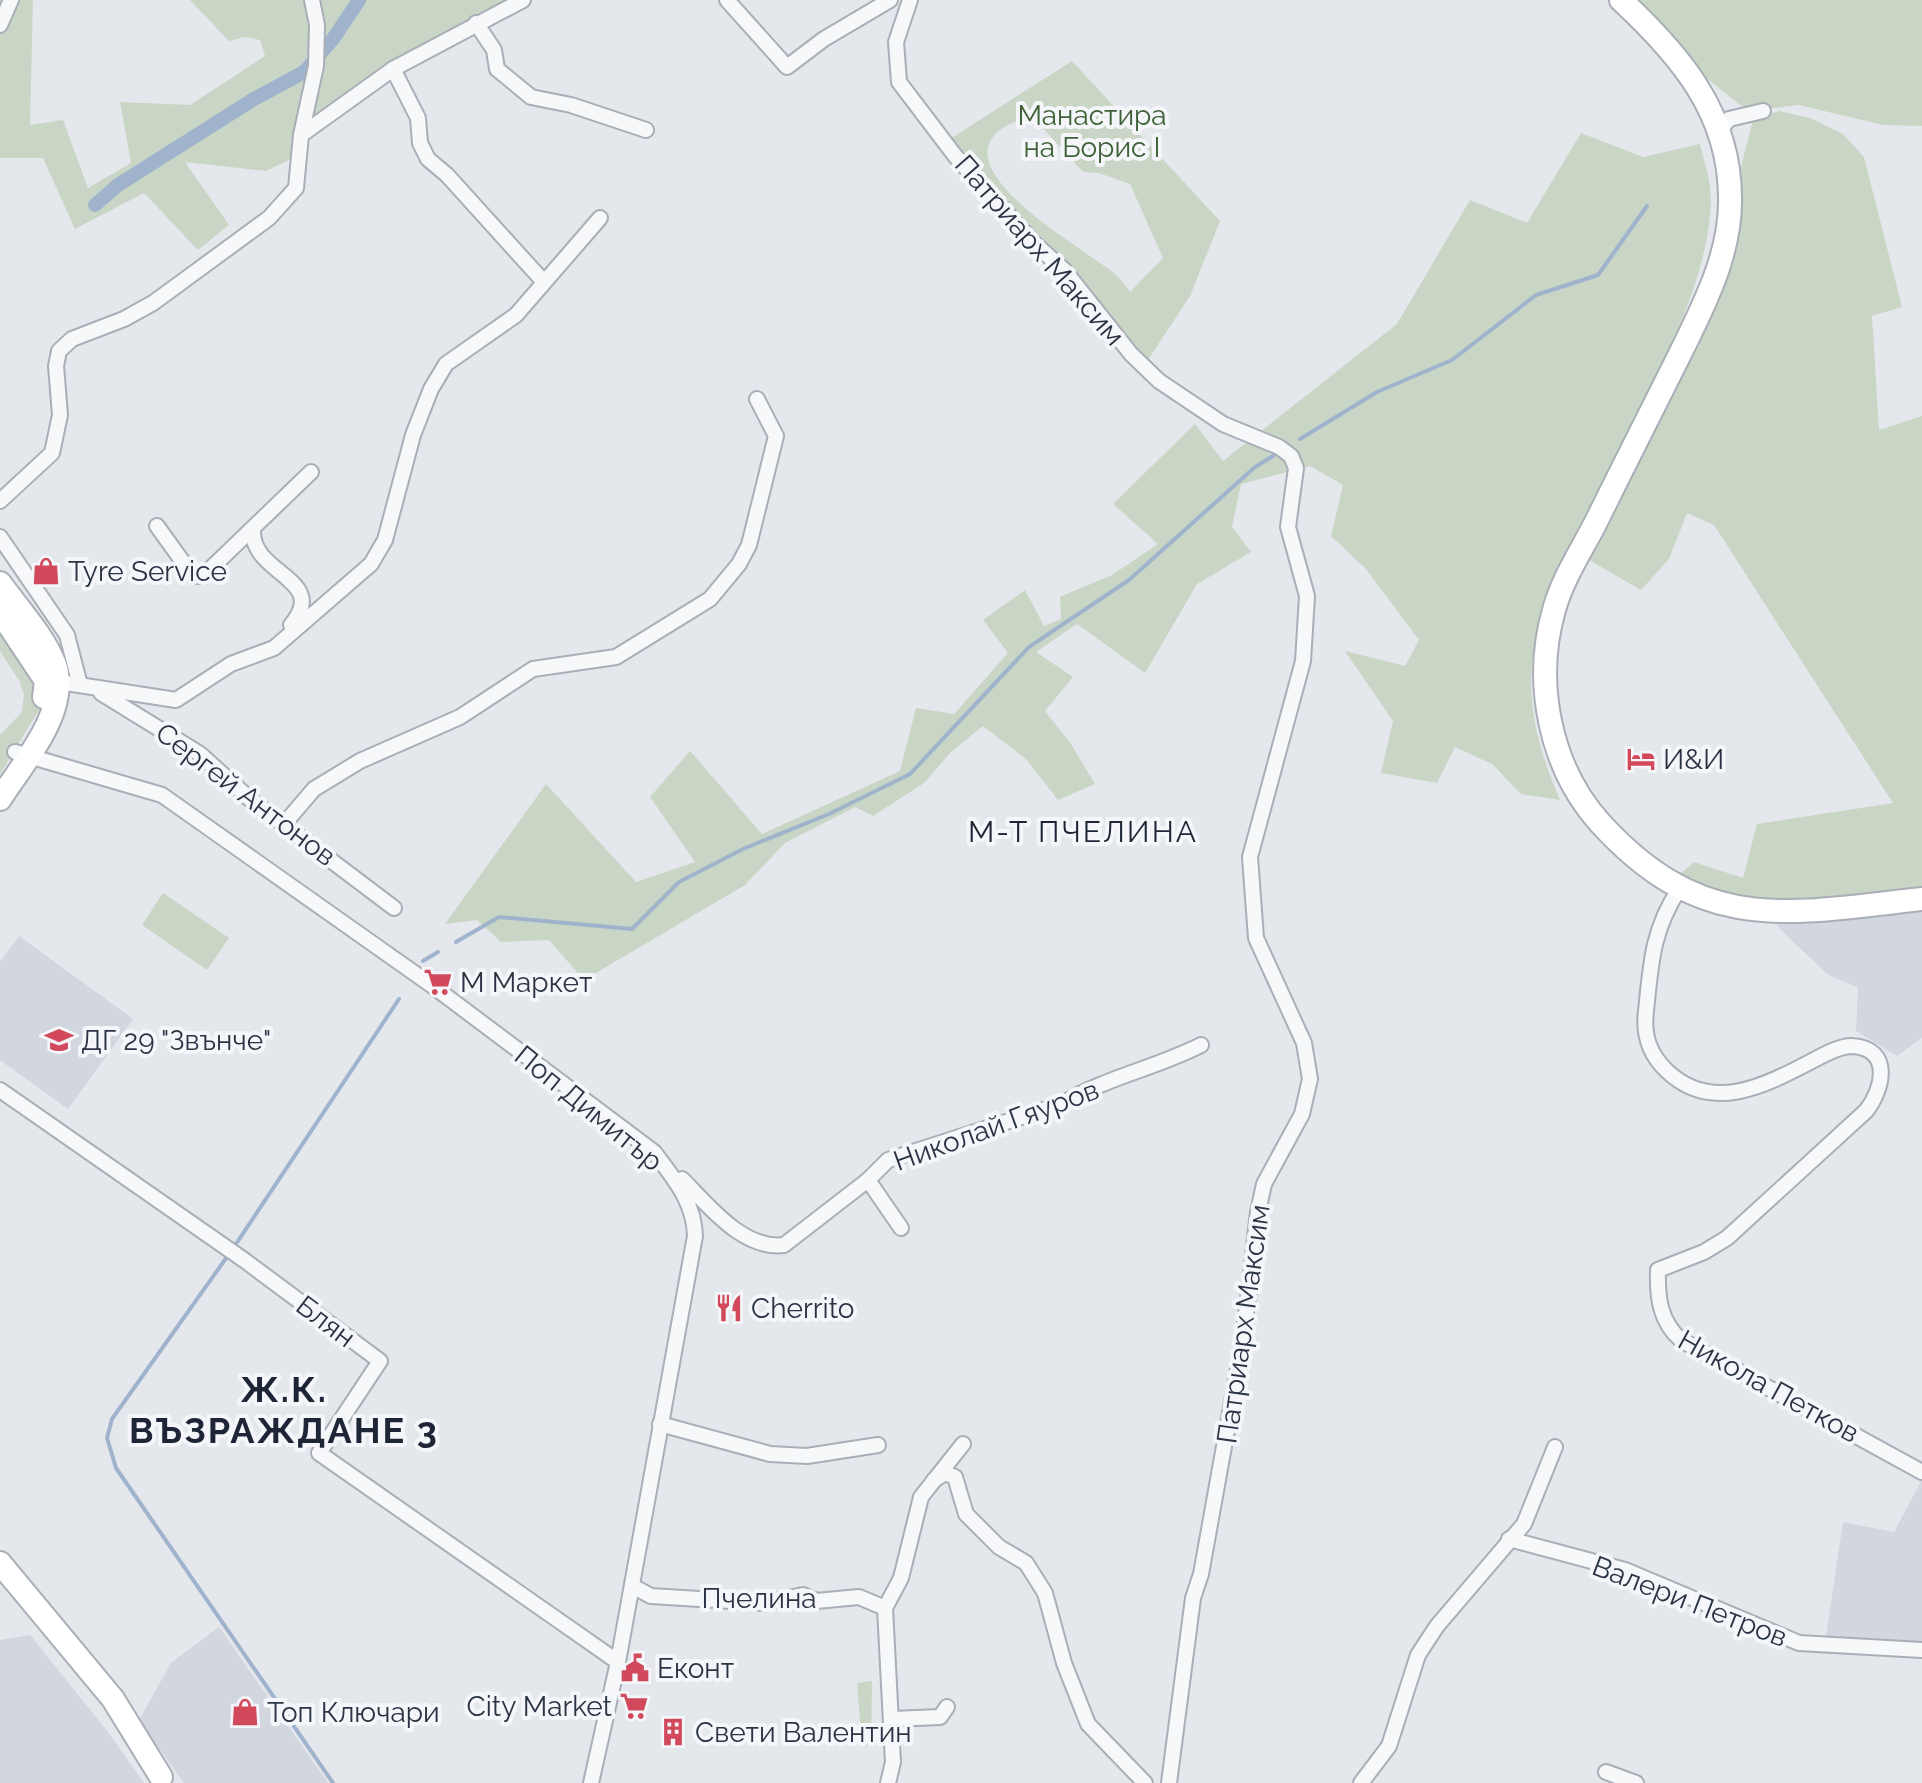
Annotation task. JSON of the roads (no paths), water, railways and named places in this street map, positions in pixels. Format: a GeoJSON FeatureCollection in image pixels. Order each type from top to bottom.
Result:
{"type":"FeatureCollection","features":[{"type":"Feature","properties":{"kind":"street"},"geometry":{"type":"LineString","coordinates":[[0,25],[11,0]]}},
{"type":"Feature","properties":{"kind":"street"},"geometry":{"type":"LineString","coordinates":[[0,501],[52,453],[60,415],[56,366],[59,351],[72,339],[124,319],[153,303],[269,218],[296,188],[301,135],[316,66],[312,0]]}},
{"type":"Feature","properties":{"kind":"street"},"geometry":{"type":"LineString","coordinates":[[301,135],[393,69],[523,0]]}},
{"type":"Feature","properties":{"kind":"street"},"geometry":{"type":"LineString","coordinates":[[727,0],[787,67],[824,39],[890,0]]}},
{"type":"Feature","properties":{"kind":"street","name":"Патриарх Максим"},"geometry":{"type":"LineString","coordinates":[[910,0],[896,42],[899,82],[956,157],[1034,243],[1065,271],[1131,354],[1159,381],[1223,424],[1291,456],[1296,468],[1288,527],[1307,596],[1307,630],[1290,716],[1250,857],[1256,938],[1304,1043],[1310,1079],[1302,1114],[1264,1184],[1258,1212],[1243,1341],[1201,1574],[1193,1598],[1169,1783]]}},
{"type":"Feature","properties":{"kind":"street"},"geometry":{"type":"LineString","coordinates":[[1621,0],[1672,51],[1692,77],[1720,130],[1729,157],[1731,201],[1724,252],[1700,314],[1554,609],[1547,674],[1550,726],[1564,769],[1587,808],[1620,845],[1679,889],[1717,905],[1768,914],[1922,899]]}},
{"type":"Feature","properties":{"kind":"street"},"geometry":{"type":"LineString","coordinates":[[476,23],[494,50],[497,69],[531,97],[571,105],[646,130]]}},
{"type":"Feature","properties":{"kind":"street"},"geometry":{"type":"LineString","coordinates":[[393,69],[418,118],[420,143],[428,159],[447,175],[543,281]]}},
{"type":"Feature","properties":{"kind":"street"},"geometry":{"type":"LineString","coordinates":[[1720,130],[1729,119],[1763,111]]}},
{"type":"Feature","properties":{"kind":"street"},"geometry":{"type":"LineString","coordinates":[[0,537],[67,635],[87,687],[176,700],[231,664],[264,654],[320,610],[379,555],[413,435],[431,389],[446,364],[516,315],[600,218]]}},
{"type":"Feature","properties":{"kind":"street"},"geometry":{"type":"LineString","coordinates":[[285,823],[314,789],[360,761],[460,717],[522,675],[559,663],[616,657],[710,599],[739,564],[759,514],[776,436],[757,399]]}},
{"type":"Feature","properties":{"kind":"street"},"geometry":{"type":"LineString","coordinates":[[157,526],[193,576],[203,576],[311,472]]}},
{"type":"Feature","properties":{"kind":"street"},"geometry":{"type":"LineString","coordinates":[[253,531],[256,551],[298,589],[303,599],[302,613],[285,636]]}},
{"type":"Feature","properties":{"kind":"street"},"geometry":{"type":"LineString","coordinates":[[0,583],[49,654],[52,681],[0,799]]}},
{"type":"Feature","properties":{"kind":"street"},"geometry":{"type":"LineString","coordinates":[[0,612],[52,681]]}},
{"type":"Feature","properties":{"kind":"street","name":"Сергей Антонов"},"geometry":{"type":"LineString","coordinates":[[52,681],[87,687],[200,754],[251,800],[394,908]]}},
{"type":"Feature","properties":{"kind":"street"},"geometry":{"type":"LineString","coordinates":[[0,774],[20,754]]}},
{"type":"Feature","properties":{"kind":"street","name":"Поп Димитър"},"geometry":{"type":"LineString","coordinates":[[20,754],[162,795],[434,987],[654,1152],[680,1186],[695,1214],[695,1236],[618,1662],[591,1783]]}},
{"type":"Feature","properties":{"kind":"street","name":"Никола Петков"},"geometry":{"type":"LineString","coordinates":[[1679,889],[1665,911],[1652,949],[1643,1031],[1655,1060],[1683,1085],[1728,1094],[1762,1087],[1828,1053],[1851,1046],[1869,1051],[1879,1063],[1882,1080],[1879,1094],[1866,1111],[1727,1238],[1693,1258],[1658,1270],[1659,1297],[1666,1328],[1681,1340],[1922,1472]]}},
{"type":"Feature","properties":{"kind":"street","name":"Николай Гяуров"},"geometry":{"type":"LineString","coordinates":[[654,1152],[717,1214],[756,1242],[769,1247],[797,1237],[888,1160],[1062,1104],[1078,1094],[1167,1062],[1201,1045]]}},
{"type":"Feature","properties":{"kind":"street","name":"Блян"},"geometry":{"type":"LineString","coordinates":[[0,1090],[224,1246],[380,1361],[319,1453],[618,1662]]}},
{"type":"Feature","properties":{"kind":"street"},"geometry":{"type":"LineString","coordinates":[[868,1180],[901,1228]]}},
{"type":"Feature","properties":{"kind":"street"},"geometry":{"type":"LineString","coordinates":[[660,1424],[770,1454],[807,1456],[878,1445]]}},
{"type":"Feature","properties":{"kind":"street"},"geometry":{"type":"LineString","coordinates":[[888,1783],[893,1762],[885,1608],[901,1578],[921,1497],[963,1444]]}},
{"type":"Feature","properties":{"kind":"street"},"geometry":{"type":"LineString","coordinates":[[1361,1783],[1389,1746],[1418,1655],[1437,1626],[1524,1524],[1555,1447]]}},
{"type":"Feature","properties":{"kind":"street"},"geometry":{"type":"LineString","coordinates":[[934,1480],[945,1473],[955,1477],[966,1514],[999,1547],[1026,1563],[1045,1593],[1064,1663],[1088,1724],[1145,1783]]}},
{"type":"Feature","properties":{"kind":"street","name":"Валери Петров"},"geometry":{"type":"LineString","coordinates":[[1509,1539],[1625,1570],[1799,1643],[1922,1650]]}},
{"type":"Feature","properties":{"kind":"street"},"geometry":{"type":"LineString","coordinates":[[0,1563],[113,1699],[163,1780]]}},
{"type":"Feature","properties":{"kind":"street"},"geometry":{"type":"LineString","coordinates":[[0,1582],[163,1780]]}},
{"type":"Feature","properties":{"kind":"street","name":"Пчелина"},"geometry":{"type":"LineString","coordinates":[[632,1586],[651,1596],[764,1603],[803,1595],[816,1601],[859,1597],[885,1608]]}},
{"type":"Feature","properties":{"kind":"street"},"geometry":{"type":"LineString","coordinates":[[892,1719],[940,1717],[947,1707]]}},
{"type":"Feature","properties":{"kind":"street"},"geometry":{"type":"LineString","coordinates":[[1606,1772],[1636,1783]]}},
{"type":"Feature","properties":{"kind":"waterway"},"geometry":{"type":"LineString","coordinates":[[95,205],[118,185],[254,99],[304,72],[333,39],[359,0]]}},
{"type":"Feature","properties":{"kind":"waterway"},"geometry":{"type":"LineString","coordinates":[[1300,439],[1377,392],[1452,360],[1536,295],[1598,275],[1647,206]]}},
{"type":"Feature","properties":{"kind":"waterway"},"geometry":{"type":"LineString","coordinates":[[456,942],[499,917],[632,929],[679,882],[743,849],[829,814],[910,774],[1029,647],[1129,580],[1255,467],[1273,456]]}},
{"type":"Feature","properties":{"kind":"waterway"},"geometry":{"type":"LineString","coordinates":[[423,961],[438,952]]}},
{"type":"Feature","properties":{"kind":"waterway"},"geometry":{"type":"LineString","coordinates":[[234,1247],[399,999]]}},
{"type":"Feature","properties":{"kind":"waterway"},"geometry":{"type":"LineString","coordinates":[[229,1254],[112,1419],[107,1438],[116,1468],[333,1783]]}},
{"type":"Feature","properties":{"kind":"place","name":"Tyre Service"},"geometry":{"type":"Point","coordinates":[46,571]}},
{"type":"Feature","properties":{"kind":"place","name":"И&И"},"geometry":{"type":"Point","coordinates":[1641,759]}},
{"type":"Feature","properties":{"kind":"place","name":"М Маркет"},"geometry":{"type":"Point","coordinates":[438,982]}},
{"type":"Feature","properties":{"kind":"place","name":"ДГ 29 \"Звънче\""},"geometry":{"type":"Point","coordinates":[59,1040]}},
{"type":"Feature","properties":{"kind":"place","name":"Cherrito"},"geometry":{"type":"Point","coordinates":[729,1308]}},
{"type":"Feature","properties":{"kind":"place","name":"Еконт"},"geometry":{"type":"Point","coordinates":[635,1668]}},
{"type":"Feature","properties":{"kind":"place","name":"City Market"},"geometry":{"type":"Point","coordinates":[634,1706]}},
{"type":"Feature","properties":{"kind":"place","name":"Топ Ключари"},"geometry":{"type":"Point","coordinates":[245,1712]}},
{"type":"Feature","properties":{"kind":"place","name":"Свети Валентин"},"geometry":{"type":"Point","coordinates":[673,1732]}},
{"type":"Feature","properties":{"kind":"district","name":"М-Т ПЧЕЛИНА"},"geometry":{"type":"Point","coordinates":[1083,832]}},
{"type":"Feature","properties":{"kind":"district","name":"Ж.К. ВЪЗРАЖДАНЕ 3"},"geometry":{"type":"Point","coordinates":[284,1410]}},
{"type":"Feature","properties":{"kind":"park label","name":"Манастира на Борис І"},"geometry":{"type":"Point","coordinates":[1092,131]}}]}
